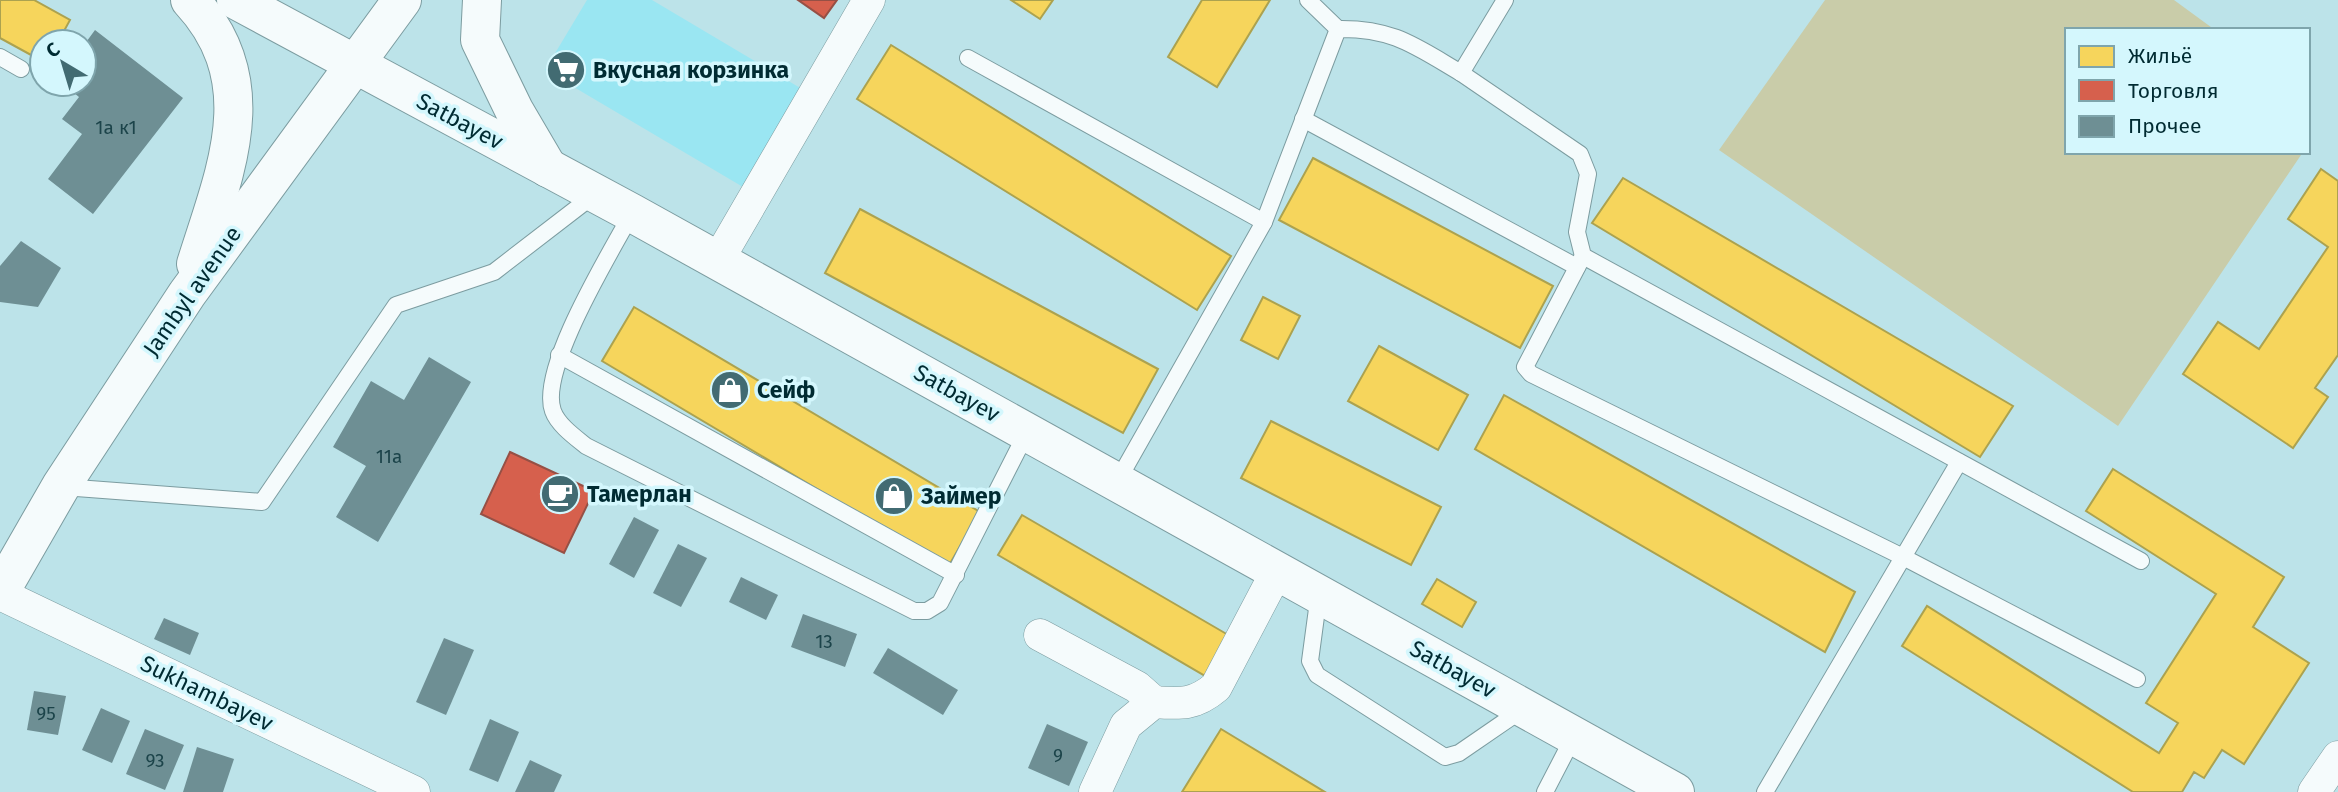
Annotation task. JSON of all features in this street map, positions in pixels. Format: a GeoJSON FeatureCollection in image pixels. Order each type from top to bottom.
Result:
{"type":"FeatureCollection","features":[{"type":"Feature","properties":{"kind":"street"},"geometry":{"type":"LineString","coordinates":[[187,294],[234,136],[232,72],[206,18],[190,0]]}},
{"type":"Feature","properties":{"kind":"street","name":"Satbayev"},"geometry":{"type":"LineString","coordinates":[[236,0],[718,260],[1675,792]]}},
{"type":"Feature","properties":{"kind":"street","name":"Jambyl avenue"},"geometry":{"type":"LineString","coordinates":[[0,593],[61,486],[187,294],[401,0]]}},
{"type":"Feature","properties":{"kind":"street"},"geometry":{"type":"LineString","coordinates":[[482,0],[480,40],[514,110],[548,168]]}},
{"type":"Feature","properties":{"kind":"street"},"geometry":{"type":"LineString","coordinates":[[718,260],[869,0]]}},
{"type":"Feature","properties":{"kind":"street"},"geometry":{"type":"LineString","coordinates":[[1040,635],[1137,687],[1154,702],[1186,705],[1201,699],[1216,687],[1277,571]]}},
{"type":"Feature","properties":{"kind":"street","name":"Sukhambayev"},"geometry":{"type":"LineString","coordinates":[[0,593],[414,792]]}},
{"type":"Feature","properties":{"kind":"street"},"geometry":{"type":"LineString","coordinates":[[1098,791],[1126,725],[1154,702]]}},
{"type":"Feature","properties":{"kind":"street"},"geometry":{"type":"LineString","coordinates":[[2314,792],[2338,757]]}},
{"type":"Feature","properties":{"kind":"lane"},"geometry":{"type":"LineString","coordinates":[[1308,0],[1338,29],[1366,28],[1399,36],[1461,73],[1580,154],[1588,174],[1577,232],[1580,262],[1525,367],[1531,374],[1903,557],[2137,679]]}},
{"type":"Feature","properties":{"kind":"lane"},"geometry":{"type":"LineString","coordinates":[[1461,73],[1505,0]]}},
{"type":"Feature","properties":{"kind":"lane"},"geometry":{"type":"LineString","coordinates":[[1117,482],[1264,222],[1338,29]]}},
{"type":"Feature","properties":{"kind":"lane"},"geometry":{"type":"LineString","coordinates":[[0,57],[21,69]]}},
{"type":"Feature","properties":{"kind":"lane"},"geometry":{"type":"LineString","coordinates":[[968,58],[1264,222]]}},
{"type":"Feature","properties":{"kind":"lane"},"geometry":{"type":"LineString","coordinates":[[1303,119],[1580,262],[2141,561]]}},
{"type":"Feature","properties":{"kind":"lane"},"geometry":{"type":"LineString","coordinates":[[61,486],[262,502],[396,305],[494,272],[596,194]]}},
{"type":"Feature","properties":{"kind":"lane"},"geometry":{"type":"LineString","coordinates":[[632,213],[559,355],[551,383],[553,411],[569,433],[586,446],[914,611],[927,611],[940,603],[956,575],[1027,432]]}},
{"type":"Feature","properties":{"kind":"lane"},"geometry":{"type":"LineString","coordinates":[[559,355],[956,575]]}},
{"type":"Feature","properties":{"kind":"lane"},"geometry":{"type":"LineString","coordinates":[[1765,792],[1959,462]]}},
{"type":"Feature","properties":{"kind":"lane"},"geometry":{"type":"LineString","coordinates":[[1319,594],[1310,661],[1317,675],[1445,757],[1459,753],[1524,708]]}},
{"type":"Feature","properties":{"kind":"lane"},"geometry":{"type":"LineString","coordinates":[[1545,792],[1574,736]]}},
{"type":"Feature","properties":{"kind":"shaded area"},"geometry":{"type":"Polygon","coordinates":[[[587,0],[652,0],[802,89],[743,187],[545,70],[587,0]]]}},
{"type":"Feature","properties":{"kind":"green space"},"geometry":{"type":"Polygon","coordinates":[[[1825,0],[2174,0],[2212,28],[2065,28],[2065,154],[2302,154],[2118,426],[1719,150],[1825,0]]]}},
{"type":"Feature","properties":{"kind":"building: Жильё"},"geometry":{"type":"Polygon","coordinates":[[[0,0],[34,0],[70,20],[66,28],[28,28],[28,53],[0,38],[0,0]]]}},
{"type":"Feature","properties":{"kind":"building: Жильё"},"geometry":{"type":"Polygon","coordinates":[[[1011,0],[1053,0],[1040,19],[1011,0]]]}},
{"type":"Feature","properties":{"kind":"building: Жильё"},"geometry":{"type":"Polygon","coordinates":[[[1202,0],[1270,0],[1217,87],[1168,57],[1202,0]]]}},
{"type":"Feature","properties":{"kind":"building: Жильё"},"geometry":{"type":"Polygon","coordinates":[[[891,45],[1231,256],[1197,310],[857,99],[891,45]]]}},
{"type":"Feature","properties":{"kind":"building: Жильё"},"geometry":{"type":"Polygon","coordinates":[[[1313,158],[1553,286],[1520,348],[1279,220],[1313,158]]]}},
{"type":"Feature","properties":{"kind":"building: Жильё"},"geometry":{"type":"Polygon","coordinates":[[[2321,169],[2338,181],[2338,355],[2315,388],[2328,397],[2293,448],[2183,374],[2218,322],[2259,349],[2328,247],[2288,219],[2321,169]]]}},
{"type":"Feature","properties":{"kind":"building: Жильё"},"geometry":{"type":"Polygon","coordinates":[[[1623,178],[2013,406],[1980,457],[1592,223],[1623,178]]]}},
{"type":"Feature","properties":{"kind":"building: Жильё"},"geometry":{"type":"Polygon","coordinates":[[[860,209],[1158,369],[1123,433],[825,273],[860,209]]]}},
{"type":"Feature","properties":{"kind":"building: Жильё"},"geometry":{"type":"Polygon","coordinates":[[[1263,297],[1300,316],[1278,359],[1241,340],[1263,297]]]}},
{"type":"Feature","properties":{"kind":"building: Жильё"},"geometry":{"type":"Polygon","coordinates":[[[634,307],[980,512],[948,567],[602,361],[634,307]]]}},
{"type":"Feature","properties":{"kind":"building: Жильё"},"geometry":{"type":"Polygon","coordinates":[[[1379,346],[1468,395],[1438,450],[1348,401],[1379,346]]]}},
{"type":"Feature","properties":{"kind":"building: Жильё"},"geometry":{"type":"Polygon","coordinates":[[[1504,395],[1855,592],[1825,652],[1475,449],[1504,395]]]}},
{"type":"Feature","properties":{"kind":"building: Жильё"},"geometry":{"type":"Polygon","coordinates":[[[1271,421],[1441,507],[1411,565],[1241,478],[1271,421]]]}},
{"type":"Feature","properties":{"kind":"building: Жильё"},"geometry":{"type":"Polygon","coordinates":[[[2113,469],[2284,577],[2253,627],[2309,663],[2244,764],[2222,750],[2204,778],[2194,772],[2182,792],[2133,792],[1902,646],[1927,606],[2159,753],[2178,723],[2146,703],[2216,594],[2086,511],[2113,469]]]}},
{"type":"Feature","properties":{"kind":"building: Жильё"},"geometry":{"type":"Polygon","coordinates":[[[1022,515],[1230,636],[1207,677],[998,555],[1022,515]]]}},
{"type":"Feature","properties":{"kind":"building: Жильё"},"geometry":{"type":"Polygon","coordinates":[[[1437,579],[1476,602],[1462,627],[1422,604],[1437,579]]]}},
{"type":"Feature","properties":{"kind":"building: Жильё"},"geometry":{"type":"Polygon","coordinates":[[[1221,729],[1325,792],[1182,792],[1221,729]]]}},
{"type":"Feature","properties":{"kind":"building: Торговля"},"geometry":{"type":"Polygon","coordinates":[[[798,0],[837,0],[824,18],[798,0]]]}},
{"type":"Feature","properties":{"kind":"building: Торговля"},"geometry":{"type":"Polygon","coordinates":[[[510,452],[594,491],[564,553],[481,514],[510,452]]]}},
{"type":"Feature","properties":{"kind":"building: Прочее"},"geometry":{"type":"Polygon","coordinates":[[[98,32],[183,98],[93,214],[48,179],[82,134],[62,119],[78,98],[98,98],[98,32]]]}},
{"type":"Feature","properties":{"kind":"building: Прочее"},"geometry":{"type":"Polygon","coordinates":[[[21,241],[61,268],[38,307],[0,302],[0,266],[21,241]]]}},
{"type":"Feature","properties":{"kind":"building: Прочее"},"geometry":{"type":"Polygon","coordinates":[[[429,357],[471,382],[378,542],[336,517],[366,466],[333,447],[371,381],[404,400],[429,357]]]}},
{"type":"Feature","properties":{"kind":"building: Прочее"},"geometry":{"type":"Polygon","coordinates":[[[634,517],[659,530],[634,578],[609,564],[634,517]]]}},
{"type":"Feature","properties":{"kind":"building: Прочее"},"geometry":{"type":"Polygon","coordinates":[[[678,544],[707,558],[681,607],[653,593],[678,544]]]}},
{"type":"Feature","properties":{"kind":"building: Прочее"},"geometry":{"type":"Polygon","coordinates":[[[741,577],[778,595],[766,620],[729,602],[741,577]]]}},
{"type":"Feature","properties":{"kind":"building: Прочее"},"geometry":{"type":"Polygon","coordinates":[[[803,614],[857,634],[845,667],[791,647],[803,614]]]}},
{"type":"Feature","properties":{"kind":"building: Прочее"},"geometry":{"type":"Polygon","coordinates":[[[164,618],[199,633],[190,655],[154,639],[164,618]]]}},
{"type":"Feature","properties":{"kind":"building: Прочее"},"geometry":{"type":"Polygon","coordinates":[[[444,638],[474,650],[446,715],[416,702],[444,638]]]}},
{"type":"Feature","properties":{"kind":"building: Прочее"},"geometry":{"type":"Polygon","coordinates":[[[888,648],[958,690],[943,715],[873,673],[888,648]]]}},
{"type":"Feature","properties":{"kind":"building: Прочее"},"geometry":{"type":"Polygon","coordinates":[[[34,691],[66,696],[58,735],[27,730],[34,691]]]}},
{"type":"Feature","properties":{"kind":"building: Прочее"},"geometry":{"type":"Polygon","coordinates":[[[101,708],[130,721],[112,763],[82,750],[101,708]]]}},
{"type":"Feature","properties":{"kind":"building: Прочее"},"geometry":{"type":"Polygon","coordinates":[[[490,719],[519,732],[498,782],[469,770],[490,719]]]}},
{"type":"Feature","properties":{"kind":"building: Прочее"},"geometry":{"type":"Polygon","coordinates":[[[1047,724],[1088,742],[1069,786],[1028,768],[1047,724]]]}},
{"type":"Feature","properties":{"kind":"building: Прочее"},"geometry":{"type":"Polygon","coordinates":[[[145,729],[184,745],[165,790],[126,774],[145,729]]]}},
{"type":"Feature","properties":{"kind":"building: Прочее"},"geometry":{"type":"Polygon","coordinates":[[[197,747],[234,759],[223,792],[183,792],[197,747]]]}},
{"type":"Feature","properties":{"kind":"building: Прочее"},"geometry":{"type":"Polygon","coordinates":[[[530,760],[562,775],[554,792],[515,792],[530,760]]]}},
{"type":"Feature","properties":{"kind":"place","name":"Вкусная корзинка"},"geometry":{"type":"Point","coordinates":[566,70]}},
{"type":"Feature","properties":{"kind":"place","name":"Сейф"},"geometry":{"type":"Point","coordinates":[730,390]}},
{"type":"Feature","properties":{"kind":"place","name":"Тамерлан"},"geometry":{"type":"Point","coordinates":[560,494]}},
{"type":"Feature","properties":{"kind":"place","name":"Займер"},"geometry":{"type":"Point","coordinates":[894,496]}}]}
